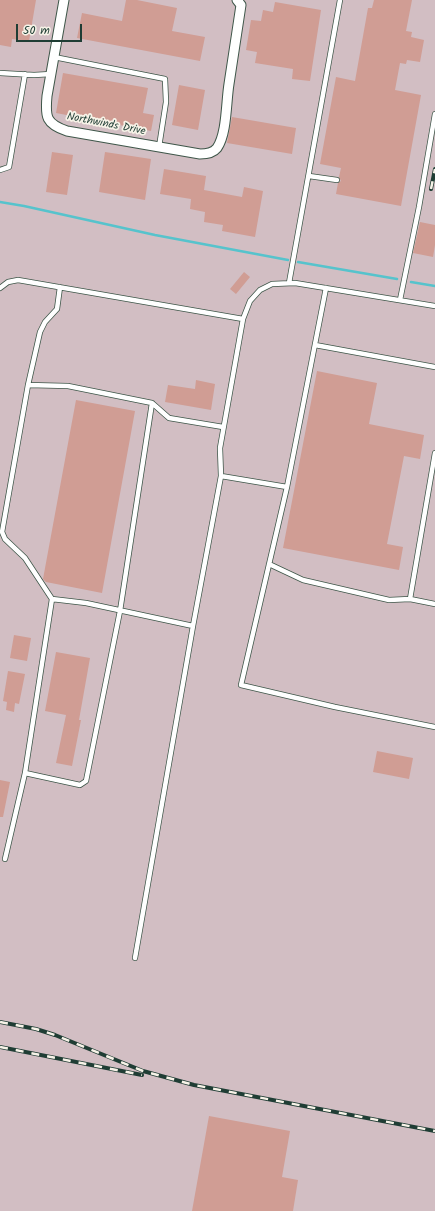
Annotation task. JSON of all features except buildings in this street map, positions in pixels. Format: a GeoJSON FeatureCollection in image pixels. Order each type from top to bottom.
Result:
{"type":"FeatureCollection","features":[{"type":"Feature","properties":{"kind":"street","name":"Northwinds Drive"},"geometry":{"type":"LineString","coordinates":[[64,0],[46,109],[48,120],[55,127],[67,131],[200,154],[210,153],[216,149],[224,130],[241,5],[237,0]]}},
{"type":"Feature","properties":{"kind":"lane"},"geometry":{"type":"LineString","coordinates":[[289,283],[340,0]]}},
{"type":"Feature","properties":{"kind":"lane"},"geometry":{"type":"LineString","coordinates":[[54,57],[165,79],[166,102],[159,147]]}},
{"type":"Feature","properties":{"kind":"lane"},"geometry":{"type":"LineString","coordinates":[[0,74],[51,74]]}},
{"type":"Feature","properties":{"kind":"lane"},"geometry":{"type":"LineString","coordinates":[[0,170],[9,168],[25,74]]}},
{"type":"Feature","properties":{"kind":"lane"},"geometry":{"type":"LineString","coordinates":[[400,300],[419,207],[435,114]]}},
{"type":"Feature","properties":{"kind":"lane"},"geometry":{"type":"LineString","coordinates":[[309,176],[337,180]]}},
{"type":"Feature","properties":{"kind":"lane"},"geometry":{"type":"LineString","coordinates":[[0,288],[8,282],[18,280],[243,319]]}},
{"type":"Feature","properties":{"kind":"lane"},"geometry":{"type":"LineString","coordinates":[[135,958],[193,626],[221,476],[220,448],[223,427],[243,319],[250,301],[260,290],[272,284],[289,283],[435,306]]}},
{"type":"Feature","properties":{"kind":"lane"},"geometry":{"type":"LineString","coordinates":[[5,859],[25,773],[52,599],[25,558],[5,539],[2,532],[28,385],[40,332],[45,322],[56,309],[60,288]]}},
{"type":"Feature","properties":{"kind":"lane"},"geometry":{"type":"LineString","coordinates":[[326,288],[287,486],[241,685],[335,707],[435,727]]}},
{"type":"Feature","properties":{"kind":"lane"},"geometry":{"type":"LineString","coordinates":[[315,345],[435,367]]}},
{"type":"Feature","properties":{"kind":"lane"},"geometry":{"type":"LineString","coordinates":[[28,385],[68,386],[152,403],[169,418],[223,427]]}},
{"type":"Feature","properties":{"kind":"lane"},"geometry":{"type":"LineString","coordinates":[[25,773],[80,785],[86,781],[120,611],[152,403]]}},
{"type":"Feature","properties":{"kind":"lane"},"geometry":{"type":"LineString","coordinates":[[410,599],[435,453]]}},
{"type":"Feature","properties":{"kind":"lane"},"geometry":{"type":"LineString","coordinates":[[221,476],[287,486]]}},
{"type":"Feature","properties":{"kind":"lane"},"geometry":{"type":"LineString","coordinates":[[269,564],[303,580],[389,600],[410,599],[435,604]]}},
{"type":"Feature","properties":{"kind":"lane"},"geometry":{"type":"LineString","coordinates":[[52,599],[86,603],[193,626]]}},
{"type":"Feature","properties":{"kind":"shaded area"},"geometry":{"type":"Polygon","coordinates":[[[0,0],[435,0],[435,1211],[0,1211],[0,0]]]}},
{"type":"Feature","properties":{"kind":"waterway"},"geometry":{"type":"LineString","coordinates":[[0,202],[155,235],[288,260]]}},
{"type":"Feature","properties":{"kind":"waterway"},"geometry":{"type":"LineString","coordinates":[[298,262],[397,279]]}},
{"type":"Feature","properties":{"kind":"waterway"},"geometry":{"type":"LineString","coordinates":[[411,282],[435,286]]}},
{"type":"Feature","properties":{"kind":"railway"},"geometry":{"type":"LineString","coordinates":[[431,189],[435,169]]}},
{"type":"Feature","properties":{"kind":"railway"},"geometry":{"type":"LineString","coordinates":[[0,1022],[36,1029],[55,1035],[143,1071],[194,1085],[435,1131]]}},
{"type":"Feature","properties":{"kind":"railway"},"geometry":{"type":"LineString","coordinates":[[0,1047],[142,1075]]}}]}
